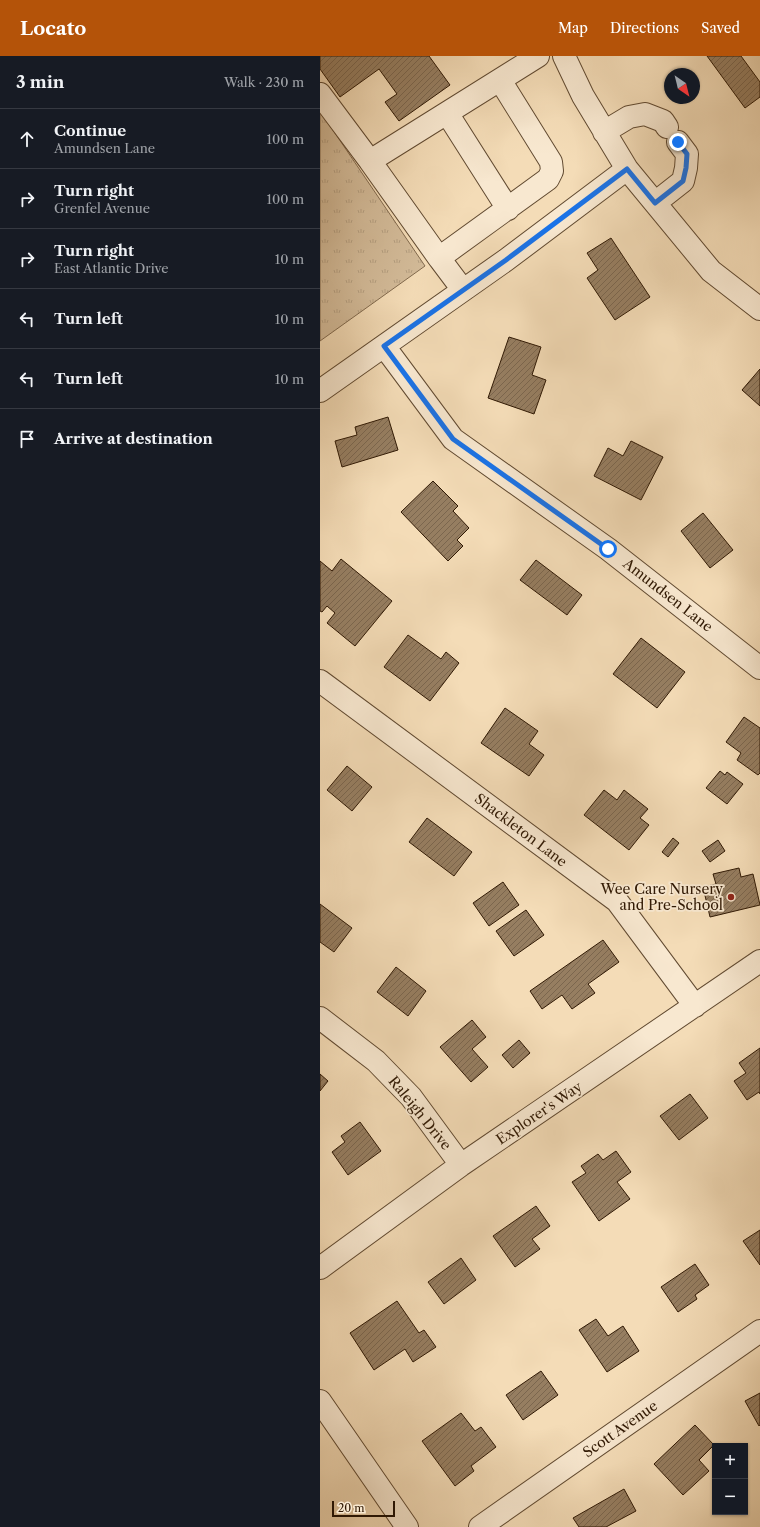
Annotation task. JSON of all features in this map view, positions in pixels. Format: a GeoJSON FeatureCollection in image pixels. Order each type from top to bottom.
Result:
{"type":"FeatureCollection","features":[{"type":"Feature","properties":{"kind":"street"},"geometry":{"type":"LineString","coordinates":[[370,161],[538,56]]}},
{"type":"Feature","properties":{"kind":"street"},"geometry":{"type":"LineString","coordinates":[[564,56],[583,96],[627,169],[711,271],[760,309]]}},
{"type":"Feature","properties":{"kind":"street"},"geometry":{"type":"LineString","coordinates":[[439,258],[508,209],[548,178],[552,171],[551,162],[500,80]]}},
{"type":"Feature","properties":{"kind":"street"},"geometry":{"type":"LineString","coordinates":[[320,94],[463,290]]}},
{"type":"Feature","properties":{"kind":"street"},"geometry":{"type":"LineString","coordinates":[[448,113],[508,209]]}},
{"type":"Feature","properties":{"kind":"street"},"geometry":{"type":"LineString","coordinates":[[604,132],[629,117],[645,114],[663,121],[687,154],[683,181],[655,203]]}},
{"type":"Feature","properties":{"kind":"street"},"geometry":{"type":"LineString","coordinates":[[320,391],[506,260],[627,169]]}},
{"type":"Feature","properties":{"kind":"street","name":"Amundsen Lane"},"geometry":{"type":"LineString","coordinates":[[384,346],[453,439],[608,549],[760,668]]}},
{"type":"Feature","properties":{"kind":"street","name":"Shackleton Lane"},"geometry":{"type":"LineString","coordinates":[[320,682],[617,901],[695,1006]]}},
{"type":"Feature","properties":{"kind":"street","name":"Explorer's Way"},"geometry":{"type":"LineString","coordinates":[[320,1268],[461,1165],[760,961]]}},
{"type":"Feature","properties":{"kind":"street","name":"Raleigh Drive"},"geometry":{"type":"LineString","coordinates":[[320,1018],[376,1061],[391,1076],[411,1097],[461,1165]]}},
{"type":"Feature","properties":{"kind":"street","name":"Scott Avenue"},"geometry":{"type":"LineString","coordinates":[[480,1527],[760,1331]]}},
{"type":"Feature","properties":{"kind":"street"},"geometry":{"type":"LineString","coordinates":[[320,1401],[407,1527]]}},
{"type":"Feature","properties":{"kind":"green space"},"geometry":{"type":"Polygon","coordinates":[[[320,111],[425,266],[320,341],[320,111]]]}},
{"type":"Feature","properties":{"kind":"building"},"geometry":{"type":"Polygon","coordinates":[[[320,56],[429,56],[450,85],[399,121],[385,102],[397,94],[379,69],[340,97],[320,69],[320,56]]]}},
{"type":"Feature","properties":{"kind":"building"},"geometry":{"type":"Polygon","coordinates":[[[707,56],[741,56],[760,82],[760,97],[745,108],[707,56]]]}},
{"type":"Feature","properties":{"kind":"building"},"geometry":{"type":"Polygon","coordinates":[[[611,238],[650,297],[615,320],[587,278],[598,270],[587,253],[611,238]]]}},
{"type":"Feature","properties":{"kind":"building"},"geometry":{"type":"Polygon","coordinates":[[[509,337],[541,347],[532,375],[546,380],[534,414],[488,398],[509,337]]]}},
{"type":"Feature","properties":{"kind":"building"},"geometry":{"type":"Polygon","coordinates":[[[760,369],[760,406],[742,390],[760,369]]]}},
{"type":"Feature","properties":{"kind":"building"},"geometry":{"type":"Polygon","coordinates":[[[388,417],[398,450],[342,467],[335,441],[357,435],[355,427],[388,417]]]}},
{"type":"Feature","properties":{"kind":"building"},"geometry":{"type":"Polygon","coordinates":[[[631,441],[663,457],[641,500],[594,476],[608,448],[623,456],[631,441]]]}},
{"type":"Feature","properties":{"kind":"building"},"geometry":{"type":"Polygon","coordinates":[[[433,481],[458,506],[453,511],[469,528],[457,540],[463,546],[448,561],[401,512],[433,481]]]}},
{"type":"Feature","properties":{"kind":"building"},"geometry":{"type":"Polygon","coordinates":[[[703,513],[733,550],[710,568],[681,531],[703,513]]]}},
{"type":"Feature","properties":{"kind":"building"},"geometry":{"type":"Polygon","coordinates":[[[341,559],[392,601],[355,646],[327,623],[335,613],[327,606],[322,612],[320,611],[320,561],[332,571],[341,559]]]}},
{"type":"Feature","properties":{"kind":"building"},"geometry":{"type":"Polygon","coordinates":[[[536,560],[582,595],[567,615],[520,580],[536,560]]]}},
{"type":"Feature","properties":{"kind":"building"},"geometry":{"type":"Polygon","coordinates":[[[408,635],[441,659],[446,652],[459,663],[430,701],[384,667],[408,635]]]}},
{"type":"Feature","properties":{"kind":"building"},"geometry":{"type":"Polygon","coordinates":[[[641,638],[685,672],[657,708],[613,674],[641,638]]]}},
{"type":"Feature","properties":{"kind":"building"},"geometry":{"type":"Polygon","coordinates":[[[505,708],[538,731],[529,744],[544,755],[529,776],[481,743],[505,708]]]}},
{"type":"Feature","properties":{"kind":"building"},"geometry":{"type":"Polygon","coordinates":[[[744,717],[760,728],[760,773],[758,775],[737,760],[741,753],[726,742],[744,717]]]}},
{"type":"Feature","properties":{"kind":"building"},"geometry":{"type":"Polygon","coordinates":[[[347,766],[372,787],[352,811],[327,790],[347,766]]]}},
{"type":"Feature","properties":{"kind":"building"},"geometry":{"type":"Polygon","coordinates":[[[720,771],[725,775],[727,772],[743,784],[727,804],[706,788],[720,771]]]}},
{"type":"Feature","properties":{"kind":"building"},"geometry":{"type":"Polygon","coordinates":[[[604,790],[617,800],[624,790],[648,809],[640,818],[649,825],[629,850],[584,815],[604,790]]]}},
{"type":"Feature","properties":{"kind":"building"},"geometry":{"type":"Polygon","coordinates":[[[427,818],[472,852],[454,876],[409,842],[427,818]]]}},
{"type":"Feature","properties":{"kind":"building"},"geometry":{"type":"Polygon","coordinates":[[[673,838],[679,843],[668,857],[662,852],[673,838]]]}},
{"type":"Feature","properties":{"kind":"building"},"geometry":{"type":"Polygon","coordinates":[[[718,840],[725,851],[710,862],[702,851],[718,840]]]}},
{"type":"Feature","properties":{"kind":"building"},"geometry":{"type":"Polygon","coordinates":[[[739,868],[741,877],[753,874],[760,905],[710,917],[703,887],[716,884],[713,874],[739,868]]]}},
{"type":"Feature","properties":{"kind":"building"},"geometry":{"type":"Polygon","coordinates":[[[503,882],[519,905],[489,926],[473,903],[503,882]]]}},
{"type":"Feature","properties":{"kind":"building"},"geometry":{"type":"Polygon","coordinates":[[[320,904],[352,928],[334,952],[320,942],[320,904]]]}},
{"type":"Feature","properties":{"kind":"building"},"geometry":{"type":"Polygon","coordinates":[[[526,910],[544,935],[514,956],[496,931],[526,910]]]}},
{"type":"Feature","properties":{"kind":"building"},"geometry":{"type":"Polygon","coordinates":[[[603,940],[619,962],[588,984],[595,993],[572,1009],[562,995],[542,1009],[530,991],[603,940]]]}},
{"type":"Feature","properties":{"kind":"building"},"geometry":{"type":"Polygon","coordinates":[[[396,967],[426,991],[408,1016],[377,992],[396,967]]]}},
{"type":"Feature","properties":{"kind":"building"},"geometry":{"type":"Polygon","coordinates":[[[472,1020],[486,1037],[472,1049],[488,1067],[471,1082],[440,1047],[472,1020]]]}},
{"type":"Feature","properties":{"kind":"building"},"geometry":{"type":"Polygon","coordinates":[[[519,1040],[530,1053],[513,1068],[502,1055],[519,1040]]]}},
{"type":"Feature","properties":{"kind":"building"},"geometry":{"type":"Polygon","coordinates":[[[760,1048],[760,1094],[759,1092],[747,1100],[734,1081],[746,1073],[739,1063],[760,1048]]]}},
{"type":"Feature","properties":{"kind":"building"},"geometry":{"type":"Polygon","coordinates":[[[320,1074],[328,1081],[320,1091],[320,1074]]]}},
{"type":"Feature","properties":{"kind":"building"},"geometry":{"type":"Polygon","coordinates":[[[690,1094],[708,1118],[679,1140],[660,1116],[690,1094]]]}},
{"type":"Feature","properties":{"kind":"building"},"geometry":{"type":"Polygon","coordinates":[[[360,1122],[381,1151],[348,1175],[332,1152],[345,1142],[341,1136],[360,1122]]]}},
{"type":"Feature","properties":{"kind":"building"},"geometry":{"type":"Polygon","coordinates":[[[616,1151],[631,1172],[617,1182],[630,1199],[599,1221],[572,1182],[586,1173],[581,1166],[598,1154],[603,1160],[616,1151]]]}},
{"type":"Feature","properties":{"kind":"building"},"geometry":{"type":"Polygon","coordinates":[[[536,1206],[550,1226],[532,1239],[540,1249],[515,1267],[493,1236],[536,1206]]]}},
{"type":"Feature","properties":{"kind":"building"},"geometry":{"type":"Polygon","coordinates":[[[760,1230],[760,1265],[743,1241],[760,1230]]]}},
{"type":"Feature","properties":{"kind":"building"},"geometry":{"type":"Polygon","coordinates":[[[461,1258],[476,1280],[444,1304],[428,1282],[461,1258]]]}},
{"type":"Feature","properties":{"kind":"building"},"geometry":{"type":"Polygon","coordinates":[[[695,1264],[709,1285],[695,1295],[697,1299],[678,1312],[661,1287],[695,1264]]]}},
{"type":"Feature","properties":{"kind":"building"},"geometry":{"type":"Polygon","coordinates":[[[397,1301],[419,1333],[424,1330],[436,1347],[413,1362],[405,1349],[374,1370],[350,1333],[397,1301]]]}},
{"type":"Feature","properties":{"kind":"building"},"geometry":{"type":"Polygon","coordinates":[[[596,1319],[608,1336],[623,1326],[639,1351],[607,1372],[579,1330],[596,1319]]]}},
{"type":"Feature","properties":{"kind":"building"},"geometry":{"type":"Polygon","coordinates":[[[541,1371],[558,1395],[523,1420],[506,1395],[541,1371]]]}},
{"type":"Feature","properties":{"kind":"building"},"geometry":{"type":"Polygon","coordinates":[[[760,1393],[760,1425],[759,1426],[745,1401],[760,1393]]]}},
{"type":"Feature","properties":{"kind":"building"},"geometry":{"type":"Polygon","coordinates":[[[461,1413],[475,1431],[481,1427],[496,1447],[471,1466],[474,1471],[455,1486],[422,1441],[461,1413]]]}},
{"type":"Feature","properties":{"kind":"building"},"geometry":{"type":"Polygon","coordinates":[[[695,1425],[712,1443],[712,1447],[699,1460],[709,1471],[683,1495],[654,1464],[695,1425]]]}},
{"type":"Feature","properties":{"kind":"building"},"geometry":{"type":"Polygon","coordinates":[[[624,1489],[636,1511],[606,1527],[579,1527],[573,1518],[624,1489]]]}},
{"type":"Feature","properties":{"kind":"place","name":"Wee Care Nursery and Pre-School"},"geometry":{"type":"Point","coordinates":[731,897]}},
{"type":"Feature","properties":{"kind":"route"},"geometry":{"type":"LineString","coordinates":[[608,549],[453,439],[384,346],[506,260],[627,169],[655,203],[683,181],[687,154],[678,142]]}}]}
